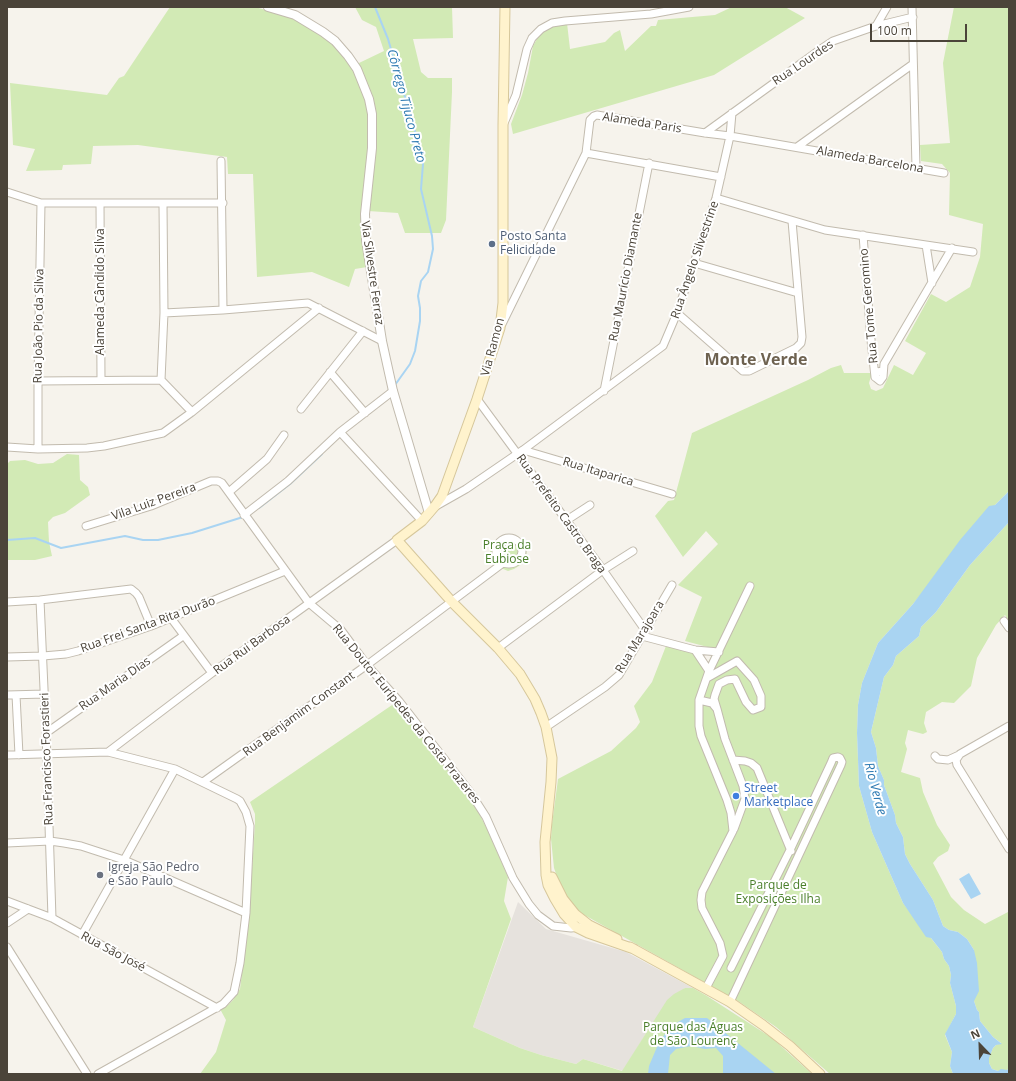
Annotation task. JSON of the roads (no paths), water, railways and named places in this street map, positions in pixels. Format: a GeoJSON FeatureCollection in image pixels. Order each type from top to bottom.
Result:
{"type":"FeatureCollection","features":[{"type":"Feature","properties":{"kind":"main road","name":"Via Ramon"},"geometry":{"type":"LineString","coordinates":[[398,540],[422,521],[432,510],[448,480],[477,399],[500,328],[503,304],[503,125],[505,7]]}},
{"type":"Feature","properties":{"kind":"main road"},"geometry":{"type":"LineString","coordinates":[[398,540],[452,602],[498,648],[528,686],[535,699],[546,727],[552,764],[545,842],[546,875],[551,892],[564,914],[576,927],[588,933],[634,949]]}},
{"type":"Feature","properties":{"kind":"main road"},"geometry":{"type":"LineString","coordinates":[[546,855],[552,880],[563,899],[569,908],[588,925],[609,935],[730,1002],[790,1046],[820,1074]]}},
{"type":"Feature","properties":{"kind":"street","name":"Via Silvestre Ferraz"},"geometry":{"type":"LineString","coordinates":[[268,7],[295,15],[336,41],[357,69],[369,100],[372,114],[372,148],[365,214],[366,240],[382,341],[393,391],[432,510]]}},
{"type":"Feature","properties":{"kind":"street"},"geometry":{"type":"LineString","coordinates":[[503,125],[516,95],[527,49],[532,38],[541,29],[552,24],[566,21],[689,7]]}},
{"type":"Feature","properties":{"kind":"street"},"geometry":{"type":"LineString","coordinates":[[876,26],[887,7]]}},
{"type":"Feature","properties":{"kind":"street"},"geometry":{"type":"LineString","coordinates":[[912,7],[916,168]]}},
{"type":"Feature","properties":{"kind":"street","name":"Rua Lourdes"},"geometry":{"type":"LineString","coordinates":[[705,133],[821,48],[847,36],[876,26],[913,17]]}},
{"type":"Feature","properties":{"kind":"street"},"geometry":{"type":"LineString","coordinates":[[796,147],[913,64]]}},
{"type":"Feature","properties":{"kind":"street","name":"Rua Ângelo Silvestrine"},"geometry":{"type":"LineString","coordinates":[[604,391],[660,350],[666,342],[716,198],[730,136],[732,113]]}},
{"type":"Feature","properties":{"kind":"street","name":"Alameda Paris"},"geometry":{"type":"LineString","coordinates":[[500,328],[586,153],[590,120],[594,116],[597,115],[730,136]]}},
{"type":"Feature","properties":{"kind":"street","name":"Alameda Barcelona"},"geometry":{"type":"LineString","coordinates":[[730,136],[944,173]]}},
{"type":"Feature","properties":{"kind":"street"},"geometry":{"type":"LineString","coordinates":[[586,153],[721,177]]}},
{"type":"Feature","properties":{"kind":"street"},"geometry":{"type":"LineString","coordinates":[[221,161],[223,310]]}},
{"type":"Feature","properties":{"kind":"street","name":"Rua Maurício Diamante"},"geometry":{"type":"LineString","coordinates":[[604,391],[649,163]]}},
{"type":"Feature","properties":{"kind":"street"},"geometry":{"type":"LineString","coordinates":[[7,192],[41,203],[222,203]]}},
{"type":"Feature","properties":{"kind":"street"},"geometry":{"type":"LineString","coordinates":[[716,198],[825,230],[863,234],[973,252]]}},
{"type":"Feature","properties":{"kind":"street","name":"Rua João Pio da Silva"},"geometry":{"type":"LineString","coordinates":[[38,448],[41,203]]}},
{"type":"Feature","properties":{"kind":"street","name":"Alameda Cândido Silva"},"geometry":{"type":"LineString","coordinates":[[100,203],[101,380]]}},
{"type":"Feature","properties":{"kind":"street"},"geometry":{"type":"LineString","coordinates":[[161,380],[164,313],[163,204]]}},
{"type":"Feature","properties":{"kind":"street"},"geometry":{"type":"LineString","coordinates":[[677,313],[740,369],[745,371],[749,371],[796,348],[801,343],[802,337],[792,221]]}},
{"type":"Feature","properties":{"kind":"street","name":"Rua Tome Geromino"},"geometry":{"type":"LineString","coordinates":[[863,234],[870,340],[875,377],[880,381],[883,377],[884,364],[932,283]]}},
{"type":"Feature","properties":{"kind":"street"},"geometry":{"type":"LineString","coordinates":[[926,244],[932,283]]}},
{"type":"Feature","properties":{"kind":"street"},"geometry":{"type":"LineString","coordinates":[[932,283],[952,248]]}},
{"type":"Feature","properties":{"kind":"street"},"geometry":{"type":"LineString","coordinates":[[694,263],[798,293]]}},
{"type":"Feature","properties":{"kind":"street"},"geometry":{"type":"LineString","coordinates":[[164,313],[223,310],[303,302],[319,308],[382,341]]}},
{"type":"Feature","properties":{"kind":"street"},"geometry":{"type":"LineString","coordinates":[[7,447],[87,448],[104,446],[163,433],[192,412],[319,308]]}},
{"type":"Feature","properties":{"kind":"street"},"geometry":{"type":"LineString","coordinates":[[301,409],[363,331]]}},
{"type":"Feature","properties":{"kind":"street"},"geometry":{"type":"LineString","coordinates":[[330,372],[365,413]]}},
{"type":"Feature","properties":{"kind":"street"},"geometry":{"type":"LineString","coordinates":[[38,381],[161,380],[192,412]]}},
{"type":"Feature","properties":{"kind":"street"},"geometry":{"type":"LineString","coordinates":[[244,515],[288,481],[340,432],[393,391]]}},
{"type":"Feature","properties":{"kind":"street"},"geometry":{"type":"LineString","coordinates":[[432,510],[520,452],[604,391]]}},
{"type":"Feature","properties":{"kind":"street","name":"Rua Prefeito Castro Braga"},"geometry":{"type":"LineString","coordinates":[[477,399],[520,452],[603,570],[643,633]]}},
{"type":"Feature","properties":{"kind":"street"},"geometry":{"type":"LineString","coordinates":[[340,432],[422,521]]}},
{"type":"Feature","properties":{"kind":"street"},"geometry":{"type":"LineString","coordinates":[[229,492],[267,459],[284,435]]}},
{"type":"Feature","properties":{"kind":"street","name":"Rua Itaparica"},"geometry":{"type":"LineString","coordinates":[[520,452],[672,494]]}},
{"type":"Feature","properties":{"kind":"street","name":"Vila Luiz Pereira"},"geometry":{"type":"LineString","coordinates":[[86,526],[151,506],[211,481],[218,481],[222,483]]}},
{"type":"Feature","properties":{"kind":"street","name":"Rua Doutor Eurípedes da Costa Prazeres"},"geometry":{"type":"LineString","coordinates":[[222,483],[309,603],[341,630],[367,665],[418,726],[478,805],[493,830],[512,878],[538,915],[553,926],[568,928],[588,925]]}},
{"type":"Feature","properties":{"kind":"street"},"geometry":{"type":"LineString","coordinates":[[567,520],[590,505]]}},
{"type":"Feature","properties":{"kind":"street","name":"Rua Rui Barbosa"},"geometry":{"type":"LineString","coordinates":[[108,752],[212,673],[398,540]]}},
{"type":"Feature","properties":{"kind":"street"},"geometry":{"type":"LineString","coordinates":[[498,648],[603,570],[633,551]]}},
{"type":"Feature","properties":{"kind":"street","name":"Rua Benjamim Constant"},"geometry":{"type":"LineString","coordinates":[[203,782],[367,665],[503,563]]}},
{"type":"Feature","properties":{"kind":"street","name":"Rua Frei Santa Rita Durão"},"geometry":{"type":"LineString","coordinates":[[7,657],[43,656],[78,651],[151,626],[285,571]]}},
{"type":"Feature","properties":{"kind":"street","name":"Rua Marajoara"},"geometry":{"type":"LineString","coordinates":[[546,727],[614,680],[625,665],[672,585]]}},
{"type":"Feature","properties":{"kind":"street"},"geometry":{"type":"LineString","coordinates":[[733,832],[731,812],[727,800],[701,736],[699,726],[699,700],[708,675],[750,586]]}},
{"type":"Feature","properties":{"kind":"street"},"geometry":{"type":"LineString","coordinates":[[7,602],[40,600],[131,589],[139,597],[151,626]]}},
{"type":"Feature","properties":{"kind":"street","name":"Rua Francisco Forastieri"},"geometry":{"type":"LineString","coordinates":[[40,600],[45,694],[52,918]]}},
{"type":"Feature","properties":{"kind":"street"},"geometry":{"type":"LineString","coordinates":[[171,618],[212,673]]}},
{"type":"Feature","properties":{"kind":"street"},"geometry":{"type":"LineString","coordinates":[[1004,621],[1009,628]]}},
{"type":"Feature","properties":{"kind":"street"},"geometry":{"type":"LineString","coordinates":[[643,633],[695,650],[719,652]]}},
{"type":"Feature","properties":{"kind":"street","name":"Rua Maria Dias"},"geometry":{"type":"LineString","coordinates":[[46,732],[183,636]]}},
{"type":"Feature","properties":{"kind":"street"},"geometry":{"type":"LineString","coordinates":[[695,650],[708,675]]}},
{"type":"Feature","properties":{"kind":"street"},"geometry":{"type":"LineString","coordinates":[[706,988],[723,956],[720,943],[702,908],[702,892],[733,832],[745,799],[743,786],[725,739],[714,695],[719,684],[727,680],[735,679],[746,702],[753,710],[761,707],[761,696],[754,680],[737,661],[708,675]]}},
{"type":"Feature","properties":{"kind":"street"},"geometry":{"type":"LineString","coordinates":[[7,695],[45,694]]}},
{"type":"Feature","properties":{"kind":"street"},"geometry":{"type":"LineString","coordinates":[[16,695],[19,755]]}},
{"type":"Feature","properties":{"kind":"street"},"geometry":{"type":"LineString","coordinates":[[699,700],[712,703],[717,709]]}},
{"type":"Feature","properties":{"kind":"street"},"geometry":{"type":"LineString","coordinates":[[935,756],[938,759],[948,760],[1009,726]]}},
{"type":"Feature","properties":{"kind":"street"},"geometry":{"type":"LineString","coordinates":[[7,755],[108,752],[175,770],[203,782],[240,801],[246,812],[250,826],[246,913],[237,982],[234,992],[229,999],[217,1008],[98,1074]]}},
{"type":"Feature","properties":{"kind":"street"},"geometry":{"type":"LineString","coordinates":[[960,754],[956,760],[957,765],[1009,849]]}},
{"type":"Feature","properties":{"kind":"street"},"geometry":{"type":"LineString","coordinates":[[730,1002],[841,765],[841,759],[838,757],[833,758],[790,850],[731,968]]}},
{"type":"Feature","properties":{"kind":"street"},"geometry":{"type":"LineString","coordinates":[[733,760],[745,761],[751,763],[757,768],[790,850],[796,860]]}},
{"type":"Feature","properties":{"kind":"street"},"geometry":{"type":"LineString","coordinates":[[82,935],[175,770]]}},
{"type":"Feature","properties":{"kind":"street"},"geometry":{"type":"LineString","coordinates":[[7,843],[50,841],[64,842],[81,846],[124,860],[246,913]]}},
{"type":"Feature","properties":{"kind":"street","name":"Rua São José"},"geometry":{"type":"LineString","coordinates":[[7,901],[52,918],[217,1008]]}},
{"type":"Feature","properties":{"kind":"street"},"geometry":{"type":"LineString","coordinates":[[7,923],[28,909]]}},
{"type":"Feature","properties":{"kind":"street"},"geometry":{"type":"LineString","coordinates":[[7,947],[86,1074]]}},
{"type":"Feature","properties":{"kind":"water","name":"Rio Verde"},"geometry":{"type":"Polygon","coordinates":[[[1009,491],[1009,522],[970,565],[936,612],[921,627],[919,636],[896,656],[893,665],[884,677],[871,732],[876,748],[878,766],[884,780],[884,785],[895,815],[896,823],[903,837],[905,854],[933,900],[943,926],[949,930],[958,932],[967,939],[974,950],[977,963],[979,991],[974,1001],[979,1012],[980,1021],[993,1037],[1002,1044],[996,1045],[993,1048],[989,1058],[989,1063],[992,1069],[998,1071],[1001,1069],[1007,1070],[1009,1068],[1009,1074],[953,1074],[950,1066],[952,1052],[945,1034],[956,1014],[956,1006],[950,983],[951,975],[949,966],[944,959],[942,952],[931,938],[926,937],[903,903],[872,832],[859,786],[857,733],[858,705],[862,683],[878,643],[913,604],[960,540],[989,506],[995,505],[1009,491]]]}},
{"type":"Feature","properties":{"kind":"water"},"geometry":{"type":"Polygon","coordinates":[[[969,873],[981,894],[971,899],[959,879],[969,873]]]}},
{"type":"Feature","properties":{"kind":"water"},"geometry":{"type":"Polygon","coordinates":[[[685,1018],[707,1018],[776,1074],[723,1074],[723,1056],[716,1048],[705,1049],[691,1046],[676,1049],[670,1055],[668,1074],[648,1074],[649,1066],[657,1047],[669,1027],[685,1018]]]}},
{"type":"Feature","properties":{"kind":"waterway","name":"Côrrego Tijuco Preto"},"geometry":{"type":"LineString","coordinates":[[375,7],[388,39],[419,145],[423,164],[421,189],[432,236],[433,249],[428,272],[421,281],[418,296],[420,321],[415,351],[410,364],[395,385]]}},
{"type":"Feature","properties":{"kind":"waterway"},"geometry":{"type":"LineString","coordinates":[[259,508],[290,484],[322,454]]}},
{"type":"Feature","properties":{"kind":"waterway"},"geometry":{"type":"LineString","coordinates":[[7,540],[35,538],[61,548],[125,536],[143,540],[158,540],[192,533],[243,517]]}},
{"type":"Feature","properties":{"kind":"place","name":"Posto Santa Felicidade"},"geometry":{"type":"Point","coordinates":[492,244]}},
{"type":"Feature","properties":{"kind":"place","name":"Street Marketplace"},"geometry":{"type":"Point","coordinates":[736,796]}},
{"type":"Feature","properties":{"kind":"place","name":"Igreja São Pedro e São Paulo"},"geometry":{"type":"Point","coordinates":[100,875]}},
{"type":"Feature","properties":{"kind":"district","name":"Monte Verde"},"geometry":{"type":"Point","coordinates":[756,360]}},
{"type":"Feature","properties":{"kind":"park label","name":"Praça da Eubiose"},"geometry":{"type":"Point","coordinates":[507,553]}},
{"type":"Feature","properties":{"kind":"park label","name":"Parque de Exposições Ilha"},"geometry":{"type":"Point","coordinates":[778,893]}},
{"type":"Feature","properties":{"kind":"park label","name":"Parque das Águas de São Lourenç"},"geometry":{"type":"Point","coordinates":[693,1035]}}]}
